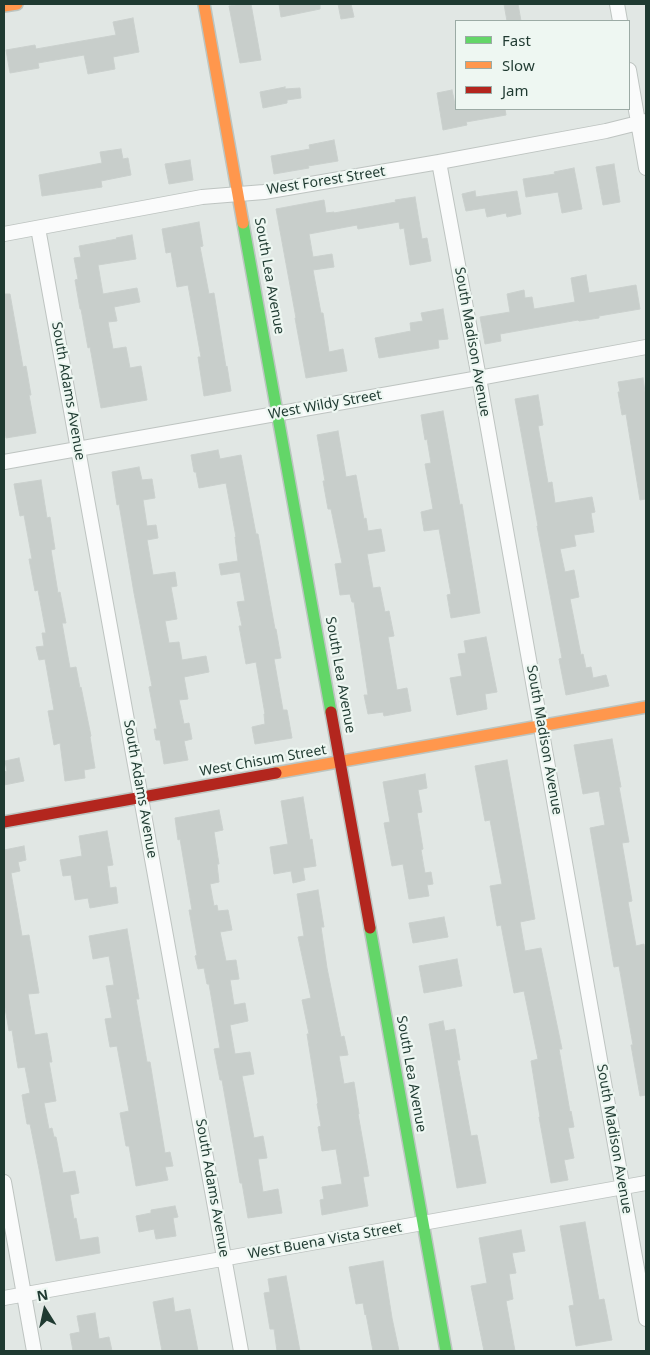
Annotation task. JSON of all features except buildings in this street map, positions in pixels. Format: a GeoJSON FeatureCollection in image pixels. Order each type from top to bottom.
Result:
{"type":"FeatureCollection","features":[{"type":"Feature","properties":{"kind":"street"},"geometry":{"type":"LineString","coordinates":[[4,6],[17,4]]}},
{"type":"Feature","properties":{"kind":"street","name":"South Lea Avenue"},"geometry":{"type":"LineString","coordinates":[[204,4],[446,1351]]}},
{"type":"Feature","properties":{"kind":"street"},"geometry":{"type":"LineString","coordinates":[[617,4],[620,20]]}},
{"type":"Feature","properties":{"kind":"street"},"geometry":{"type":"LineString","coordinates":[[630,74],[642,122],[646,168]]}},
{"type":"Feature","properties":{"kind":"street","name":"West Forest Street"},"geometry":{"type":"LineString","coordinates":[[4,234],[202,197],[264,192],[439,162],[606,131],[642,122]]}},
{"type":"Feature","properties":{"kind":"street","name":"South Madison Avenue"},"geometry":{"type":"LineString","coordinates":[[439,162],[646,1319]]}},
{"type":"Feature","properties":{"kind":"street","name":"South Adams Avenue"},"geometry":{"type":"LineString","coordinates":[[38,228],[241,1351]]}},
{"type":"Feature","properties":{"kind":"street","name":"West Wildy Street"},"geometry":{"type":"LineString","coordinates":[[4,462],[646,347]]}},
{"type":"Feature","properties":{"kind":"street","name":"West Chisum Street"},"geometry":{"type":"LineString","coordinates":[[4,822],[646,707]]}},
{"type":"Feature","properties":{"kind":"street"},"geometry":{"type":"LineString","coordinates":[[4,1182],[34,1351]]}},
{"type":"Feature","properties":{"kind":"street","name":"West Buena Vista Street"},"geometry":{"type":"LineString","coordinates":[[4,1298],[423,1224],[646,1182]]}},
{"type":"Feature","properties":{"kind":"traffic: fast"},"geometry":{"type":"LineString","coordinates":[[243,223],[331,712]]}},
{"type":"Feature","properties":{"kind":"traffic: fast"},"geometry":{"type":"LineString","coordinates":[[370,928],[446,1351]]}},
{"type":"Feature","properties":{"kind":"traffic: slow"},"geometry":{"type":"LineString","coordinates":[[4,6],[17,4]]}},
{"type":"Feature","properties":{"kind":"traffic: slow"},"geometry":{"type":"LineString","coordinates":[[204,4],[243,223]]}},
{"type":"Feature","properties":{"kind":"traffic: slow"},"geometry":{"type":"LineString","coordinates":[[276,773],[646,707]]}},
{"type":"Feature","properties":{"kind":"traffic: jam"},"geometry":{"type":"LineString","coordinates":[[331,712],[370,928]]}},
{"type":"Feature","properties":{"kind":"traffic: jam"},"geometry":{"type":"LineString","coordinates":[[4,822],[276,773]]}}]}
